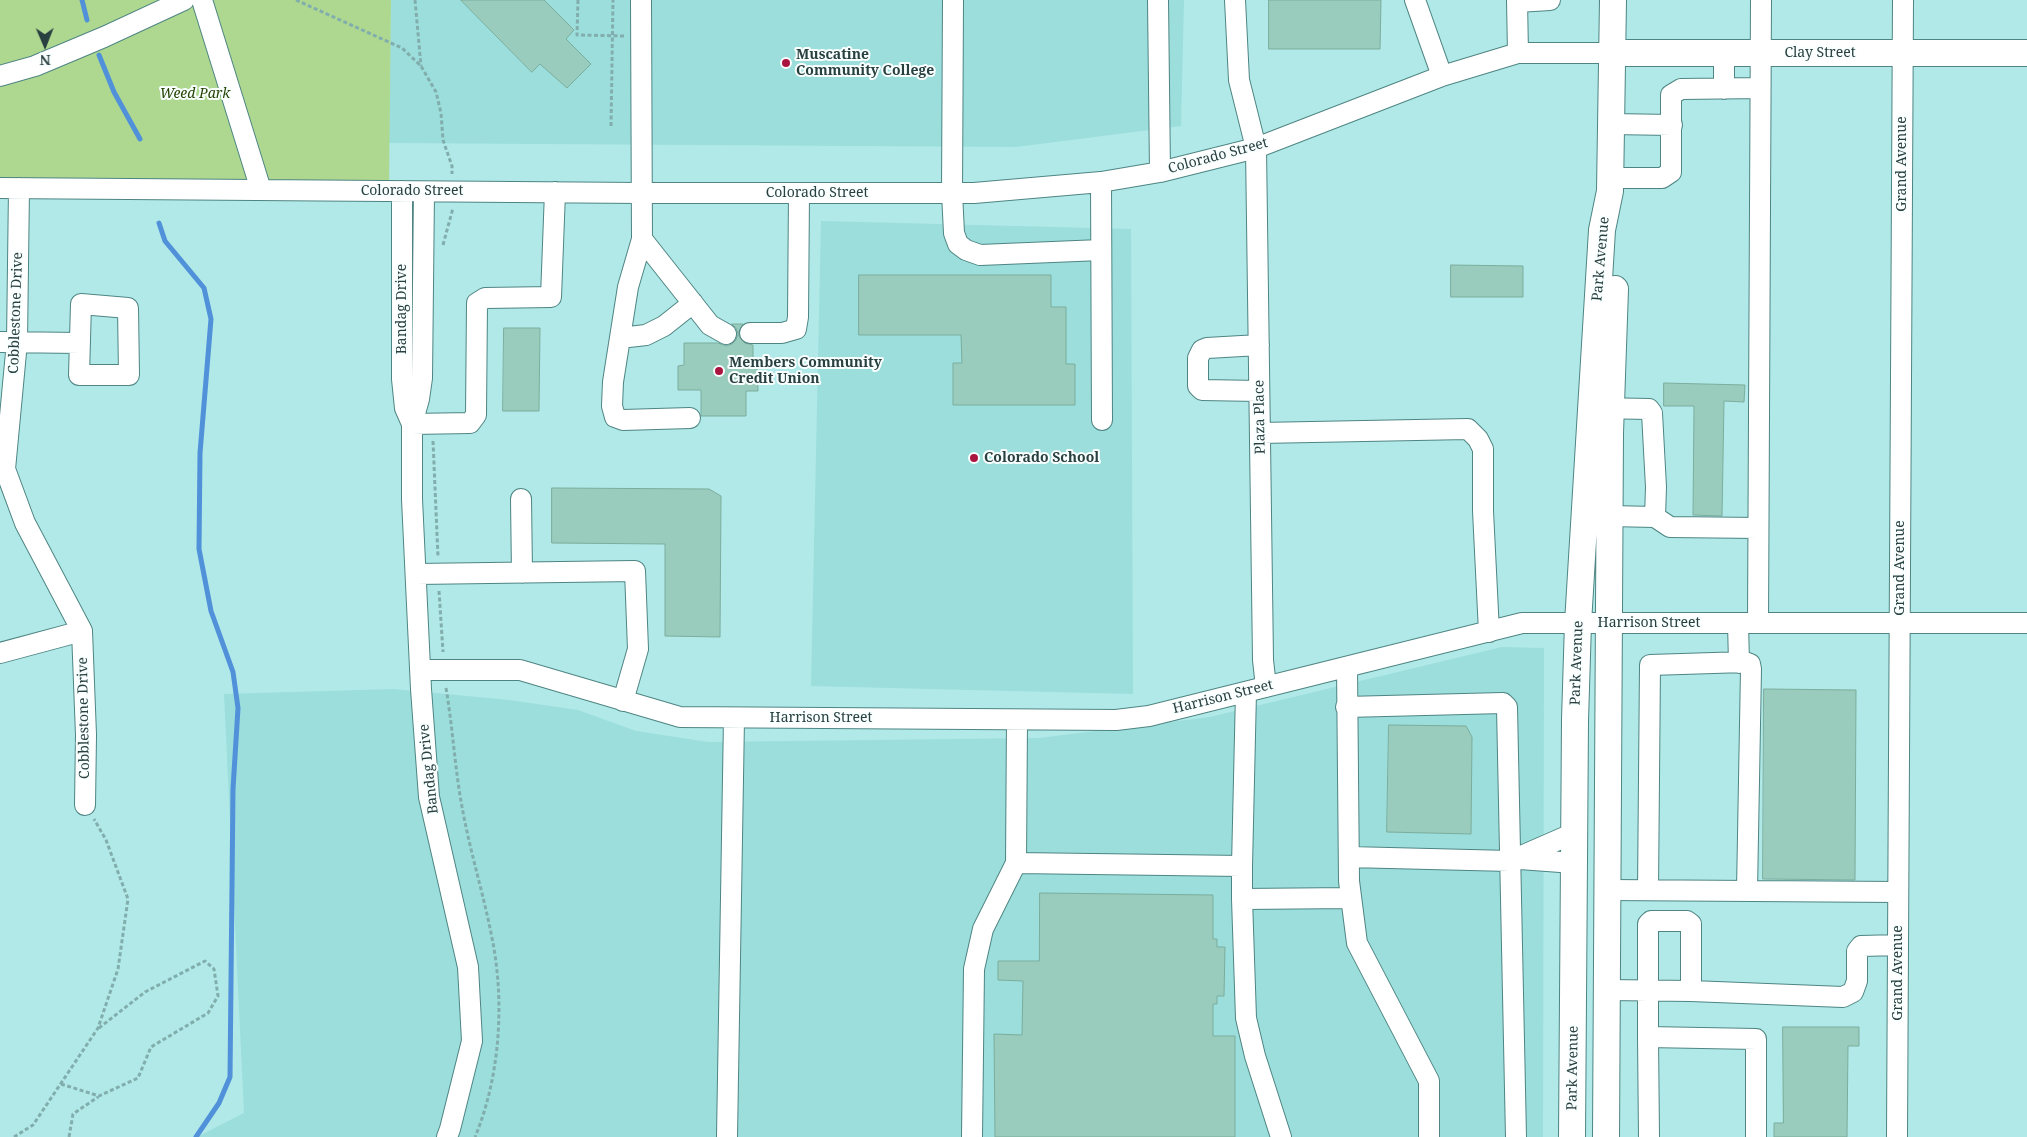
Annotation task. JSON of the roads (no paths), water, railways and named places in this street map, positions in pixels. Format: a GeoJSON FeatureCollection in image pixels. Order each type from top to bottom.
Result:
{"type":"FeatureCollection","features":[{"type":"Feature","properties":{"kind":"main road","name":"Park Avenue"},"geometry":{"type":"LineString","coordinates":[[1606,1137],[1610,516],[1601,408],[1602,230],[1610,185],[1613,0]]}},
{"type":"Feature","properties":{"kind":"main road","name":"Clay Street"},"geometry":{"type":"LineString","coordinates":[[1612,53],[2027,53]]}},
{"type":"Feature","properties":{"kind":"main road","name":"Park Avenue"},"geometry":{"type":"LineString","coordinates":[[1572,1137],[1574,833],[1578,623],[1601,408]]}},
{"type":"Feature","properties":{"kind":"street"},"geometry":{"type":"LineString","coordinates":[[0,76],[35,66],[96,41],[184,0]]}},
{"type":"Feature","properties":{"kind":"street"},"geometry":{"type":"LineString","coordinates":[[202,0],[260,190]]}},
{"type":"Feature","properties":{"kind":"street"},"geometry":{"type":"LineString","coordinates":[[641,0],[642,239],[628,287],[613,382],[612,406],[615,417],[623,420],[690,418]]}},
{"type":"Feature","properties":{"kind":"street"},"geometry":{"type":"LineString","coordinates":[[953,0],[952,193],[954,233],[958,244],[966,250],[980,255],[1101,250]]}},
{"type":"Feature","properties":{"kind":"street"},"geometry":{"type":"LineString","coordinates":[[1158,0],[1160,172]]}},
{"type":"Feature","properties":{"kind":"street","name":"Plaza Place"},"geometry":{"type":"LineString","coordinates":[[1235,0],[1239,80],[1256,148],[1263,660],[1266,687]]}},
{"type":"Feature","properties":{"kind":"street"},"geometry":{"type":"LineString","coordinates":[[1415,0],[1442,76]]}},
{"type":"Feature","properties":{"kind":"street"},"geometry":{"type":"LineString","coordinates":[[1518,53],[1517,1],[1550,0]]}},
{"type":"Feature","properties":{"kind":"street"},"geometry":{"type":"LineString","coordinates":[[1739,663],[1748,623],[1758,528],[1760,0]]}},
{"type":"Feature","properties":{"kind":"street","name":"Grand Avenue"},"geometry":{"type":"LineString","coordinates":[[1897,1137],[1903,0]]}},
{"type":"Feature","properties":{"kind":"street","name":"Colorado Street"},"geometry":{"type":"LineString","coordinates":[[9,188],[424,192],[974,193],[1101,182],[1160,172],[1256,148],[1442,76],[1518,53],[1612,53]]}},
{"type":"Feature","properties":{"kind":"street"},"geometry":{"type":"LineString","coordinates":[[1724,53],[1724,89]]}},
{"type":"Feature","properties":{"kind":"street"},"geometry":{"type":"LineString","coordinates":[[1610,185],[1662,178],[1671,172],[1671,95],[1681,89],[1760,88]]}},
{"type":"Feature","properties":{"kind":"street"},"geometry":{"type":"LineString","coordinates":[[1611,124],[1672,125]]}},
{"type":"Feature","properties":{"kind":"street"},"geometry":{"type":"LineString","coordinates":[[1101,182],[1102,420]]}},
{"type":"Feature","properties":{"kind":"street","name":"Cobblestone Drive"},"geometry":{"type":"LineString","coordinates":[[9,188],[8,342],[2,466],[25,523],[82,631],[86,735],[85,805]]}},
{"type":"Feature","properties":{"kind":"street","name":"Bandag Drive"},"geometry":{"type":"LineString","coordinates":[[402,191],[402,379],[405,408],[412,424]]}},
{"type":"Feature","properties":{"kind":"street","name":"Bandag Drive"},"geometry":{"type":"LineString","coordinates":[[424,192],[422,378],[420,399],[412,424],[412,499],[420,670],[429,797],[468,967],[472,1041],[447,1137]]}},
{"type":"Feature","properties":{"kind":"street"},"geometry":{"type":"LineString","coordinates":[[412,424],[470,423],[474,420],[476,415],[477,303],[485,298],[551,297],[555,192]]}},
{"type":"Feature","properties":{"kind":"street"},"geometry":{"type":"LineString","coordinates":[[750,333],[782,333],[796,329],[798,317],[799,193]]}},
{"type":"Feature","properties":{"kind":"street"},"geometry":{"type":"LineString","coordinates":[[642,239],[710,325],[726,334]]}},
{"type":"Feature","properties":{"kind":"street"},"geometry":{"type":"LineString","coordinates":[[620,338],[646,335],[664,326],[693,303]]}},
{"type":"Feature","properties":{"kind":"street"},"geometry":{"type":"LineString","coordinates":[[8,342],[80,343]]}},
{"type":"Feature","properties":{"kind":"street"},"geometry":{"type":"LineString","coordinates":[[1259,345],[1207,348],[1202,350],[1198,358],[1198,386],[1202,390],[1259,391]]}},
{"type":"Feature","properties":{"kind":"street"},"geometry":{"type":"LineString","coordinates":[[1601,408],[1649,409],[1652,413],[1656,487],[1655,517]]}},
{"type":"Feature","properties":{"kind":"street"},"geometry":{"type":"LineString","coordinates":[[1260,433],[1468,429],[1478,439],[1483,449],[1483,510],[1489,632]]}},
{"type":"Feature","properties":{"kind":"street"},"geometry":{"type":"LineString","coordinates":[[521,499],[522,573]]}},
{"type":"Feature","properties":{"kind":"street"},"geometry":{"type":"LineString","coordinates":[[1610,516],[1655,517],[1670,527],[1758,528]]}},
{"type":"Feature","properties":{"kind":"street"},"geometry":{"type":"LineString","coordinates":[[416,574],[635,571],[638,649],[623,700]]}},
{"type":"Feature","properties":{"kind":"street","name":"Harrison Street"},"geometry":{"type":"LineString","coordinates":[[420,670],[520,670],[680,717],[1116,720],[1149,716],[1522,624],[2027,623]]}},
{"type":"Feature","properties":{"kind":"street"},"geometry":{"type":"LineString","coordinates":[[0,653],[82,631]]}},
{"type":"Feature","properties":{"kind":"street"},"geometry":{"type":"LineString","coordinates":[[1648,890],[1650,665],[1739,663],[1750,664],[1751,669],[1747,891]]}},
{"type":"Feature","properties":{"kind":"street"},"geometry":{"type":"LineString","coordinates":[[1347,667],[1349,857],[1356,943],[1429,1081],[1429,1137]]}},
{"type":"Feature","properties":{"kind":"street"},"geometry":{"type":"LineString","coordinates":[[1246,692],[1242,866],[1246,1018],[1255,1056],[1281,1137]]}},
{"type":"Feature","properties":{"kind":"street"},"geometry":{"type":"LineString","coordinates":[[1346,707],[1506,705],[1514,860],[1516,1137]]}},
{"type":"Feature","properties":{"kind":"street"},"geometry":{"type":"LineString","coordinates":[[726,1137],[734,718]]}},
{"type":"Feature","properties":{"kind":"street"},"geometry":{"type":"LineString","coordinates":[[972,1137],[974,969],[983,929],[1016,863],[1017,720]]}},
{"type":"Feature","properties":{"kind":"street"},"geometry":{"type":"LineString","coordinates":[[1514,860],[1574,833]]}},
{"type":"Feature","properties":{"kind":"street"},"geometry":{"type":"LineString","coordinates":[[1349,857],[1574,863]]}},
{"type":"Feature","properties":{"kind":"street"},"geometry":{"type":"LineString","coordinates":[[1016,863],[1242,866]]}},
{"type":"Feature","properties":{"kind":"street"},"geometry":{"type":"LineString","coordinates":[[1608,890],[1898,892]]}},
{"type":"Feature","properties":{"kind":"street"},"geometry":{"type":"LineString","coordinates":[[1242,899],[1351,898]]}},
{"type":"Feature","properties":{"kind":"street"},"geometry":{"type":"LineString","coordinates":[[1650,1137],[1648,924],[1651,921],[1687,921],[1691,924],[1691,991]]}},
{"type":"Feature","properties":{"kind":"street"},"geometry":{"type":"LineString","coordinates":[[1607,990],[1843,997],[1853,992],[1857,981],[1858,948],[1862,946],[1898,945]]}},
{"type":"Feature","properties":{"kind":"street"},"geometry":{"type":"LineString","coordinates":[[1648,1037],[1756,1039],[1756,1137]]}},
{"type":"Feature","properties":{"kind":"waterway"},"geometry":{"type":"LineString","coordinates":[[82,0],[87,20]]}},
{"type":"Feature","properties":{"kind":"waterway"},"geometry":{"type":"LineString","coordinates":[[99,55],[114,92],[140,139]]}},
{"type":"Feature","properties":{"kind":"waterway"},"geometry":{"type":"LineString","coordinates":[[159,223],[165,241],[204,288],[211,319],[200,453],[199,549],[211,611],[233,672],[238,708],[233,789],[230,1077],[219,1103],[196,1137]]}},
{"type":"Feature","properties":{"kind":"place","name":"Muscatine Community College"},"geometry":{"type":"Point","coordinates":[786,63]}},
{"type":"Feature","properties":{"kind":"place","name":"Members Community Credit Union"},"geometry":{"type":"Point","coordinates":[719,371]}},
{"type":"Feature","properties":{"kind":"place","name":"Colorado School"},"geometry":{"type":"Point","coordinates":[974,458]}},
{"type":"Feature","properties":{"kind":"park label","name":"Weed Park"},"geometry":{"type":"Point","coordinates":[195,94]}}]}
